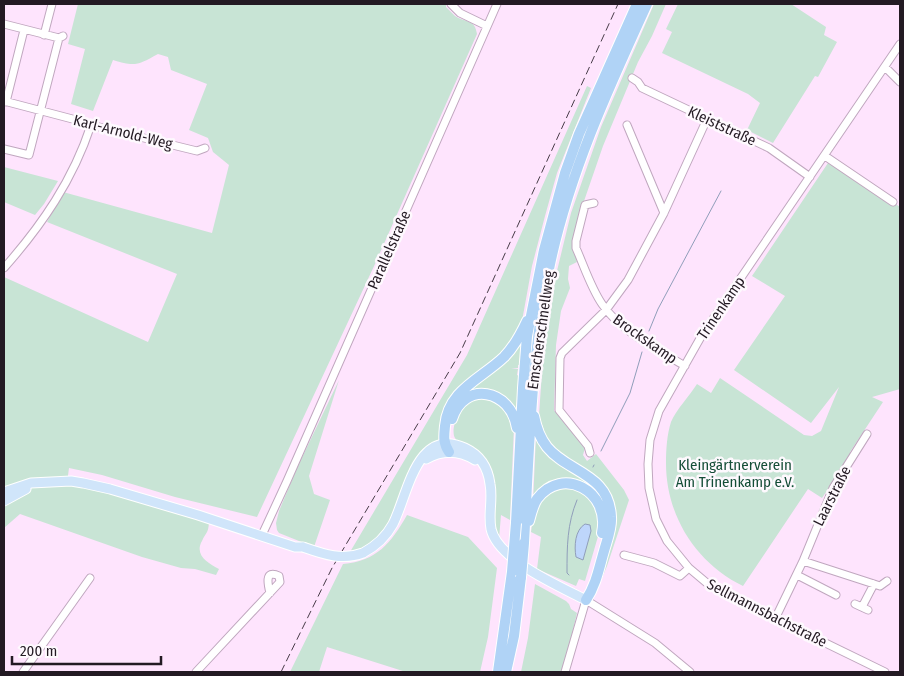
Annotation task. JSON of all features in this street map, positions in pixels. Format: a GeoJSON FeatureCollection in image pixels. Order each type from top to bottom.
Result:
{"type":"FeatureCollection","features":[{"type":"Feature","properties":{"kind":"highway","name":"Emscherschnellweg"},"geometry":{"type":"LineString","coordinates":[[498,672],[524,544],[520,451],[527,336],[546,241],[565,172],[579,134],[637,4]]}},
{"type":"Feature","properties":{"kind":"highway","name":"Emscherschnellweg"},"geometry":{"type":"LineString","coordinates":[[506,672],[514,636],[517,575],[537,340],[546,284],[555,242],[569,193],[588,137],[647,4]]}},
{"type":"Feature","properties":{"kind":"highway"},"geometry":{"type":"LineString","coordinates":[[448,447],[445,421],[455,398],[509,351],[525,326],[535,296]]}},
{"type":"Feature","properties":{"kind":"highway"},"geometry":{"type":"LineString","coordinates":[[448,447],[456,409],[467,399],[485,394],[496,396],[512,411],[516,423],[520,451]]}},
{"type":"Feature","properties":{"kind":"highway"},"geometry":{"type":"LineString","coordinates":[[532,396],[536,422],[546,446],[565,462],[584,472],[593,480],[603,492],[608,503],[611,518],[607,539],[593,590],[586,600]]}},
{"type":"Feature","properties":{"kind":"highway"},"geometry":{"type":"LineString","coordinates":[[522,526],[537,499],[552,487],[563,484],[576,485],[586,489],[595,497],[601,506],[604,524],[586,600]]}},
{"type":"Feature","properties":{"kind":"main road"},"geometry":{"type":"LineString","coordinates":[[4,492],[26,484],[70,481],[83,483],[110,488],[198,515],[204,514],[336,557],[354,556],[363,553],[379,542],[389,531],[417,463],[424,454],[434,448],[461,446],[476,454],[486,467],[491,496],[491,526],[493,536],[499,546],[518,562],[586,600]]}},
{"type":"Feature","properties":{"kind":"main road"},"geometry":{"type":"LineString","coordinates":[[4,501],[27,488],[43,483]]}},
{"type":"Feature","properties":{"kind":"street"},"geometry":{"type":"LineString","coordinates":[[44,35],[52,4]]}},
{"type":"Feature","properties":{"kind":"street"},"geometry":{"type":"LineString","coordinates":[[451,4],[460,13],[487,26]]}},
{"type":"Feature","properties":{"kind":"street","name":"Parallelstraße"},"geometry":{"type":"LineString","coordinates":[[265,533],[497,4]]}},
{"type":"Feature","properties":{"kind":"street"},"geometry":{"type":"LineString","coordinates":[[4,24],[44,35],[61,37],[29,155],[4,149]]}},
{"type":"Feature","properties":{"kind":"street"},"geometry":{"type":"LineString","coordinates":[[5,102],[24,30]]}},
{"type":"Feature","properties":{"kind":"street","name":"Trinenkamp"},"geometry":{"type":"LineString","coordinates":[[689,568],[667,541],[656,519],[649,488],[650,440],[659,411],[714,318],[900,44]]}},
{"type":"Feature","properties":{"kind":"street"},"geometry":{"type":"LineString","coordinates":[[885,67],[900,82]]}},
{"type":"Feature","properties":{"kind":"street","name":"Kleiststraße"},"geometry":{"type":"LineString","coordinates":[[632,78],[642,88],[769,148],[810,177]]}},
{"type":"Feature","properties":{"kind":"street","name":"Karl-Arnold-Weg"},"geometry":{"type":"LineString","coordinates":[[5,102],[196,151],[205,148]]}},
{"type":"Feature","properties":{"kind":"street"},"geometry":{"type":"LineString","coordinates":[[606,310],[628,280],[664,214],[707,119]]}},
{"type":"Feature","properties":{"kind":"street"},"geometry":{"type":"LineString","coordinates":[[4,268],[29,240],[56,202],[78,160],[91,125]]}},
{"type":"Feature","properties":{"kind":"street"},"geometry":{"type":"LineString","coordinates":[[627,125],[664,214]]}},
{"type":"Feature","properties":{"kind":"street"},"geometry":{"type":"LineString","coordinates":[[825,156],[893,202]]}},
{"type":"Feature","properties":{"kind":"street","name":"Brockskamp"},"geometry":{"type":"LineString","coordinates":[[594,202],[585,205],[576,248],[599,299],[606,310],[637,336],[685,366]]}},
{"type":"Feature","properties":{"kind":"street","name":"Brockskamp"},"geometry":{"type":"LineString","coordinates":[[590,453],[588,446],[560,410],[560,358],[562,353],[606,310]]}},
{"type":"Feature","properties":{"kind":"street","name":"Laarstraße"},"geometry":{"type":"LineString","coordinates":[[775,619],[797,575],[833,488],[867,434]]}},
{"type":"Feature","properties":{"kind":"street"},"geometry":{"type":"LineString","coordinates":[[624,555],[654,564],[680,576],[689,568]]}},
{"type":"Feature","properties":{"kind":"street"},"geometry":{"type":"LineString","coordinates":[[803,561],[880,586],[887,581]]}},
{"type":"Feature","properties":{"kind":"street","name":"Sellmannsbachstraße"},"geometry":{"type":"LineString","coordinates":[[689,568],[708,584],[775,619],[885,672]]}},
{"type":"Feature","properties":{"kind":"street"},"geometry":{"type":"LineString","coordinates":[[797,575],[836,595]]}},
{"type":"Feature","properties":{"kind":"street"},"geometry":{"type":"LineString","coordinates":[[24,672],[90,578]]}},
{"type":"Feature","properties":{"kind":"street"},"geometry":{"type":"LineString","coordinates":[[861,607],[874,584]]}},
{"type":"Feature","properties":{"kind":"street"},"geometry":{"type":"LineString","coordinates":[[196,672],[270,593]]}},
{"type":"Feature","properties":{"kind":"street"},"geometry":{"type":"LineString","coordinates":[[566,672],[586,600],[655,643],[690,672]]}},
{"type":"Feature","properties":{"kind":"green space"},"geometry":{"type":"Polygon","coordinates":[[[78,4],[446,4],[446,7],[455,16],[472,24],[476,29],[477,34],[375,264],[257,517],[175,497],[102,475],[69,468],[67,483],[82,485],[209,523],[200,550],[203,558],[219,569],[216,575],[142,557],[20,514],[4,528],[4,277],[148,342],[177,274],[47,222],[63,192],[212,233],[229,165],[213,152],[208,138],[189,130],[207,84],[171,70],[168,57],[158,54],[136,64],[126,64],[113,60],[93,111],[71,104],[85,49],[68,44],[78,4]]]}},
{"type":"Feature","properties":{"kind":"green space"},"geometry":{"type":"Polygon","coordinates":[[[654,4],[666,4],[638,62],[603,146],[583,204],[574,250],[577,262],[569,266],[568,279],[570,288],[561,311],[556,345],[554,411],[557,412],[585,448],[583,455],[587,461],[596,454],[624,490],[629,500],[596,593],[613,504],[558,452],[546,437],[539,415],[543,357],[556,275],[571,213],[601,127],[654,4]]]}},
{"type":"Feature","properties":{"kind":"green space"},"geometry":{"type":"Polygon","coordinates":[[[678,4],[791,4],[826,27],[824,35],[837,42],[818,77],[815,76],[773,143],[747,130],[760,103],[748,94],[662,53],[672,32],[666,29],[678,4]]]}},
{"type":"Feature","properties":{"kind":"green space"},"geometry":{"type":"Polygon","coordinates":[[[587,86],[591,88],[557,173],[532,266],[522,321],[517,333],[506,350],[444,411],[439,439],[418,457],[411,466],[385,529],[365,547],[350,552],[467,355],[587,86]]]}},
{"type":"Feature","properties":{"kind":"green space","name":"Kleingärtnerverein Am Trinenkamp e.V."},"geometry":{"type":"Polygon","coordinates":[[[830,160],[900,207],[900,389],[872,397],[883,402],[850,452],[852,454],[822,498],[808,489],[743,586],[711,565],[687,536],[678,519],[667,483],[667,442],[671,422],[697,384],[711,393],[720,378],[804,435],[812,436],[821,431],[839,387],[811,423],[734,370],[785,296],[752,276],[830,160]]]}},
{"type":"Feature","properties":{"kind":"green space"},"geometry":{"type":"Polygon","coordinates":[[[4,167],[58,181],[35,215],[4,202],[4,167]]]}},
{"type":"Feature","properties":{"kind":"green space"},"geometry":{"type":"Polygon","coordinates":[[[523,335],[518,368],[511,368],[518,369],[517,375],[519,376],[516,414],[499,395],[456,404],[523,335]]]}},
{"type":"Feature","properties":{"kind":"green space"},"geometry":{"type":"Polygon","coordinates":[[[339,380],[309,476],[314,494],[330,500],[314,547],[279,533],[276,523],[297,468],[339,380]]]}},
{"type":"Feature","properties":{"kind":"green space"},"geometry":{"type":"Polygon","coordinates":[[[480,397],[501,403],[514,427],[510,520],[501,515],[499,539],[494,523],[495,482],[490,465],[480,454],[458,442],[454,434],[456,419],[463,406],[480,397]]]}},
{"type":"Feature","properties":{"kind":"green space"},"geometry":{"type":"Polygon","coordinates":[[[536,434],[602,495],[605,510],[568,482],[533,502],[536,434]]]}},
{"type":"Feature","properties":{"kind":"green space"},"geometry":{"type":"Polygon","coordinates":[[[562,487],[580,489],[599,509],[599,533],[585,581],[579,579],[576,586],[537,569],[541,537],[531,532],[533,517],[543,496],[562,487]]]}},
{"type":"Feature","properties":{"kind":"green space"},"geometry":{"type":"Polygon","coordinates":[[[407,515],[468,537],[497,568],[488,637],[480,672],[406,672],[327,647],[319,672],[290,672],[343,564],[365,559],[382,549],[395,534],[407,515]]]}},
{"type":"Feature","properties":{"kind":"green space"},"geometry":{"type":"Polygon","coordinates":[[[535,584],[566,601],[571,609],[577,613],[562,672],[521,672],[528,638],[535,584]]]}},
{"type":"Feature","properties":{"kind":"water"},"geometry":{"type":"Polygon","coordinates":[[[585,524],[590,525],[591,531],[583,560],[576,557],[575,543],[579,530],[585,524]]]}},
{"type":"Feature","properties":{"kind":"waterway"},"geometry":{"type":"LineString","coordinates":[[649,331],[658,309],[721,191]]}},
{"type":"Feature","properties":{"kind":"waterway"},"geometry":{"type":"LineString","coordinates":[[601,451],[630,393],[642,352]]}},
{"type":"Feature","properties":{"kind":"waterway"},"geometry":{"type":"LineString","coordinates":[[569,575],[567,573],[568,536],[577,500]]}},
{"type":"Feature","properties":{"kind":"railway"},"geometry":{"type":"LineString","coordinates":[[281,672],[332,568],[460,353],[618,4]]}}]}
